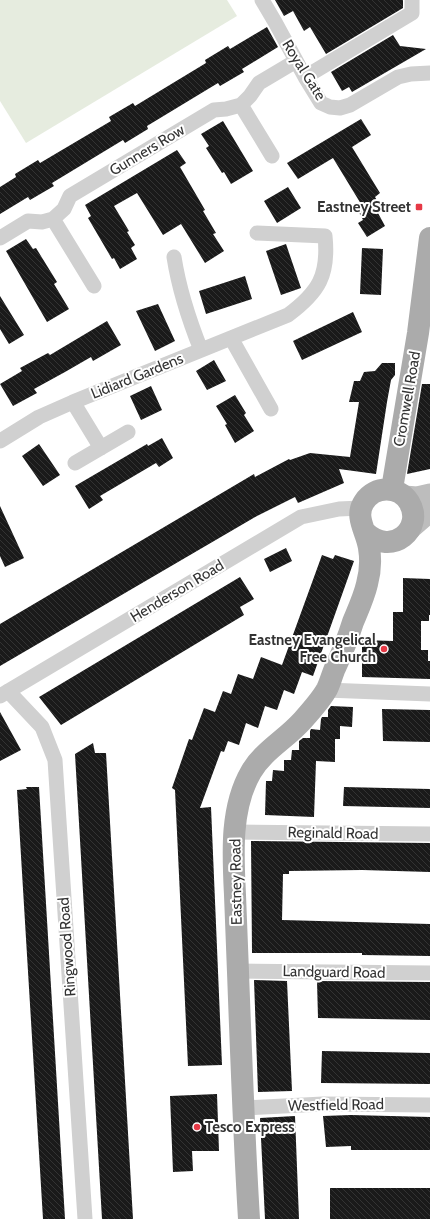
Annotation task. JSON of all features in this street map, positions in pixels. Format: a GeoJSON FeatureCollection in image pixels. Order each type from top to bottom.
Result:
{"type":"FeatureCollection","features":[{"type":"Feature","properties":{"kind":"main road","name":"Cromwell Road"},"geometry":{"type":"LineString","coordinates":[[398,492],[430,238]]}},
{"type":"Feature","properties":{"kind":"main road"},"geometry":{"type":"LineString","coordinates":[[430,494],[417,497],[398,492],[377,491],[369,496],[363,503],[360,512],[360,521],[365,532],[372,538],[380,542],[390,543],[404,535],[430,512]]}},
{"type":"Feature","properties":{"kind":"main road"},"geometry":{"type":"LineString","coordinates":[[398,492],[410,504],[413,512],[413,522],[404,535]]}},
{"type":"Feature","properties":{"kind":"main road","name":"Eastney Road"},"geometry":{"type":"LineString","coordinates":[[249,1219],[233,854],[240,800],[245,784],[252,770],[263,756],[301,722],[326,690],[367,586],[371,560],[365,532]]}},
{"type":"Feature","properties":{"kind":"main road","name":"Eastney Road"},"geometry":{"type":"LineString","coordinates":[[367,586],[404,535]]}},
{"type":"Feature","properties":{"kind":"street","name":"Royal Gate"},"geometry":{"type":"LineString","coordinates":[[262,0],[321,103],[330,107],[340,108],[350,105],[398,77],[411,74],[430,73]]}},
{"type":"Feature","properties":{"kind":"street"},"geometry":{"type":"LineString","coordinates":[[305,77],[412,13],[412,0]]}},
{"type":"Feature","properties":{"kind":"street"},"geometry":{"type":"LineString","coordinates":[[272,156],[241,105],[250,96],[259,83],[296,61]]}},
{"type":"Feature","properties":{"kind":"street","name":"Gunners Row"},"geometry":{"type":"LineString","coordinates":[[53,219],[64,209],[70,196],[214,110],[226,109],[241,105]]}},
{"type":"Feature","properties":{"kind":"street"},"geometry":{"type":"LineString","coordinates":[[0,238],[28,221],[42,222],[53,219],[94,286]]}},
{"type":"Feature","properties":{"kind":"street","name":"Lidiard Gardens"},"geometry":{"type":"LineString","coordinates":[[0,441],[39,417],[288,316],[305,303],[321,282],[325,267],[325,236],[256,232]]}},
{"type":"Feature","properties":{"kind":"street","name":"Lidiard Gardens"},"geometry":{"type":"LineString","coordinates":[[174,257],[177,274],[194,332],[201,350]]}},
{"type":"Feature","properties":{"kind":"street"},"geometry":{"type":"LineString","coordinates":[[231,338],[271,409]]}},
{"type":"Feature","properties":{"kind":"street","name":"Lidiard Gardens"},"geometry":{"type":"LineString","coordinates":[[73,402],[101,448]]}},
{"type":"Feature","properties":{"kind":"street"},"geometry":{"type":"LineString","coordinates":[[75,463],[128,432]]}},
{"type":"Feature","properties":{"kind":"street","name":"Henderson Road"},"geometry":{"type":"LineString","coordinates":[[4,694],[302,517],[339,509],[361,508]]}},
{"type":"Feature","properties":{"kind":"street"},"geometry":{"type":"LineString","coordinates":[[326,690],[430,694]]}},
{"type":"Feature","properties":{"kind":"street","name":"Ringwood Road"},"geometry":{"type":"LineString","coordinates":[[4,694],[42,727],[55,760],[85,1219]]}},
{"type":"Feature","properties":{"kind":"street","name":"Reginald Road"},"geometry":{"type":"LineString","coordinates":[[235,832],[430,834]]}},
{"type":"Feature","properties":{"kind":"street","name":"Landguard Road"},"geometry":{"type":"LineString","coordinates":[[238,971],[430,973]]}},
{"type":"Feature","properties":{"kind":"street","name":"Westfield Road"},"geometry":{"type":"LineString","coordinates":[[243,1108],[324,1104],[430,1105]]}},
{"type":"Feature","properties":{"kind":"shaded area"},"geometry":{"type":"Polygon","coordinates":[[[0,0],[227,0],[237,16],[26,143],[0,101],[0,0]]]}},
{"type":"Feature","properties":{"kind":"building"},"geometry":{"type":"Polygon","coordinates":[[[275,0],[403,0],[403,8],[326,54],[310,27],[304,31],[293,11],[284,16],[275,0]]]}},
{"type":"Feature","properties":{"kind":"building"},"geometry":{"type":"Polygon","coordinates":[[[267,27],[278,47],[242,69],[244,72],[220,86],[218,83],[147,126],[148,129],[125,143],[123,140],[52,183],[54,186],[30,200],[28,197],[0,214],[0,187],[16,177],[15,174],[38,160],[40,163],[111,121],[109,117],[133,103],[135,106],[206,63],[205,60],[228,46],[230,49],[267,27]]]}},
{"type":"Feature","properties":{"kind":"building"},"geometry":{"type":"Polygon","coordinates":[[[393,35],[400,46],[426,49],[352,92],[349,87],[342,91],[331,72],[393,35]]]}},
{"type":"Feature","properties":{"kind":"building"},"geometry":{"type":"Polygon","coordinates":[[[361,119],[371,135],[352,147],[380,193],[375,197],[383,210],[378,213],[385,226],[367,237],[358,223],[363,220],[356,207],[361,204],[333,158],[298,179],[287,163],[361,119]]]}},
{"type":"Feature","properties":{"kind":"building"},"geometry":{"type":"Polygon","coordinates":[[[223,121],[253,171],[231,184],[206,148],[209,146],[201,134],[223,121]]]}},
{"type":"Feature","properties":{"kind":"building"},"geometry":{"type":"Polygon","coordinates":[[[177,150],[186,163],[180,167],[205,210],[203,211],[216,233],[213,234],[224,251],[205,263],[181,224],[163,235],[137,193],[114,206],[129,231],[127,232],[135,245],[131,248],[137,259],[120,269],[114,258],[112,259],[88,218],[91,216],[85,205],[177,150]]]}},
{"type":"Feature","properties":{"kind":"building"},"geometry":{"type":"Polygon","coordinates":[[[288,187],[301,208],[277,223],[264,201],[288,187]]]}},
{"type":"Feature","properties":{"kind":"building"},"geometry":{"type":"Polygon","coordinates":[[[26,239],[33,249],[36,248],[57,282],[54,284],[69,309],[47,322],[6,251],[26,239]]]}},
{"type":"Feature","properties":{"kind":"building"},"geometry":{"type":"Polygon","coordinates":[[[286,244],[301,288],[281,295],[266,251],[286,244]]]}},
{"type":"Feature","properties":{"kind":"building"},"geometry":{"type":"Polygon","coordinates":[[[362,248],[383,249],[381,295],[360,294],[362,248]]]}},
{"type":"Feature","properties":{"kind":"building"},"geometry":{"type":"Polygon","coordinates":[[[245,276],[252,299],[206,314],[199,291],[245,276]]]}},
{"type":"Feature","properties":{"kind":"building"},"geometry":{"type":"Polygon","coordinates":[[[0,296],[24,335],[9,344],[0,329],[0,296]]]}},
{"type":"Feature","properties":{"kind":"building"},"geometry":{"type":"Polygon","coordinates":[[[158,304],[175,341],[155,351],[136,311],[158,304]]]}},
{"type":"Feature","properties":{"kind":"building"},"geometry":{"type":"Polygon","coordinates":[[[353,312],[362,332],[302,360],[293,341],[353,312]]]}},
{"type":"Feature","properties":{"kind":"building"},"geometry":{"type":"Polygon","coordinates":[[[107,321],[121,345],[93,361],[91,357],[34,389],[37,393],[13,406],[0,384],[22,371],[20,368],[48,353],[50,355],[107,321]]]}},
{"type":"Feature","properties":{"kind":"building"},"geometry":{"type":"Polygon","coordinates":[[[214,360],[226,381],[207,390],[196,371],[214,360]]]}},
{"type":"Feature","properties":{"kind":"building"},"geometry":{"type":"Polygon","coordinates":[[[382,363],[395,363],[395,375],[391,380],[376,474],[339,469],[344,483],[298,503],[295,497],[257,516],[0,666],[0,624],[254,474],[255,477],[289,459],[290,460],[310,453],[350,457],[359,402],[349,402],[354,381],[360,381],[364,372],[375,371],[382,363]]]}},
{"type":"Feature","properties":{"kind":"building"},"geometry":{"type":"Polygon","coordinates":[[[422,384],[430,384],[430,469],[407,474],[422,384]]]}},
{"type":"Feature","properties":{"kind":"building"},"geometry":{"type":"Polygon","coordinates":[[[151,386],[162,410],[141,420],[130,396],[151,386]]]}},
{"type":"Feature","properties":{"kind":"building"},"geometry":{"type":"Polygon","coordinates":[[[235,395],[246,413],[244,415],[254,431],[235,443],[225,425],[227,424],[216,406],[235,395]]]}},
{"type":"Feature","properties":{"kind":"building"},"geometry":{"type":"Polygon","coordinates":[[[162,438],[173,458],[159,467],[156,463],[100,496],[103,500],[89,509],[75,486],[147,444],[148,446],[162,438]]]}},
{"type":"Feature","properties":{"kind":"building"},"geometry":{"type":"Polygon","coordinates":[[[39,444],[60,475],[43,486],[22,456],[39,444]]]}},
{"type":"Feature","properties":{"kind":"building"},"geometry":{"type":"Polygon","coordinates":[[[0,506],[24,558],[5,567],[0,556],[0,506]]]}},
{"type":"Feature","properties":{"kind":"building"},"geometry":{"type":"Polygon","coordinates":[[[286,548],[292,561],[270,572],[264,559],[286,548]]]}},
{"type":"Feature","properties":{"kind":"building"},"geometry":{"type":"Polygon","coordinates":[[[322,555],[333,559],[335,555],[354,561],[313,676],[302,672],[294,694],[284,690],[277,710],[265,706],[258,728],[246,723],[239,745],[228,741],[224,752],[221,751],[200,808],[211,807],[222,1065],[188,1066],[175,790],[172,788],[189,739],[192,740],[204,708],[215,712],[223,691],[231,694],[238,674],[253,679],[261,657],[282,665],[322,555]]]}},
{"type":"Feature","properties":{"kind":"building"},"geometry":{"type":"Polygon","coordinates":[[[240,577],[254,599],[240,607],[244,615],[61,725],[39,697],[240,577]]]}},
{"type":"Feature","properties":{"kind":"building"},"geometry":{"type":"Polygon","coordinates":[[[403,578],[430,579],[430,615],[429,621],[421,621],[421,650],[428,650],[428,661],[430,661],[430,679],[362,677],[362,640],[393,641],[393,612],[403,612],[403,578]]]}},
{"type":"Feature","properties":{"kind":"building"},"geometry":{"type":"Polygon","coordinates":[[[331,706],[353,707],[352,727],[340,726],[340,739],[335,739],[335,762],[316,761],[314,817],[265,815],[266,781],[272,781],[273,770],[284,771],[284,760],[291,760],[292,750],[299,750],[299,741],[303,738],[310,738],[311,729],[320,730],[321,719],[322,717],[328,717],[328,710],[331,706]]]}},
{"type":"Feature","properties":{"kind":"building"},"geometry":{"type":"Polygon","coordinates":[[[382,709],[430,710],[430,742],[383,741],[382,709]]]}},
{"type":"Feature","properties":{"kind":"building"},"geometry":{"type":"Polygon","coordinates":[[[0,712],[21,750],[0,761],[0,712]]]}},
{"type":"Feature","properties":{"kind":"building"},"geometry":{"type":"Polygon","coordinates":[[[93,743],[95,753],[106,753],[133,1219],[102,1219],[75,754],[93,743]]]}},
{"type":"Feature","properties":{"kind":"building"},"geometry":{"type":"Polygon","coordinates":[[[26,787],[39,787],[65,1219],[43,1219],[17,790],[27,789],[26,787]]]}},
{"type":"Feature","properties":{"kind":"building"},"geometry":{"type":"Polygon","coordinates":[[[344,787],[430,789],[430,808],[343,806],[344,787]]]}},
{"type":"Feature","properties":{"kind":"building"},"geometry":{"type":"Polygon","coordinates":[[[251,841],[430,843],[430,872],[362,870],[289,871],[289,874],[283,874],[282,920],[430,924],[430,956],[362,955],[362,953],[252,953],[251,841]]]}},
{"type":"Feature","properties":{"kind":"building"},"geometry":{"type":"Polygon","coordinates":[[[254,980],[287,981],[292,1091],[258,1092],[254,980]]]}},
{"type":"Feature","properties":{"kind":"building"},"geometry":{"type":"Polygon","coordinates":[[[317,981],[430,982],[430,1020],[318,1018],[317,981]]]}},
{"type":"Feature","properties":{"kind":"building"},"geometry":{"type":"Polygon","coordinates":[[[322,1051],[430,1053],[430,1084],[321,1083],[322,1051]]]}},
{"type":"Feature","properties":{"kind":"building"},"geometry":{"type":"Polygon","coordinates":[[[217,1094],[219,1151],[192,1151],[193,1171],[173,1172],[170,1096],[217,1094]]]}},
{"type":"Feature","properties":{"kind":"building"},"geometry":{"type":"Polygon","coordinates":[[[351,1115],[430,1117],[430,1150],[351,1150],[351,1146],[326,1147],[323,1116],[351,1115]]]}},
{"type":"Feature","properties":{"kind":"building"},"geometry":{"type":"Polygon","coordinates":[[[295,1116],[299,1219],[265,1219],[260,1118],[295,1116]]]}},
{"type":"Feature","properties":{"kind":"building"},"geometry":{"type":"Polygon","coordinates":[[[330,1188],[430,1188],[430,1219],[330,1219],[330,1188]]]}},
{"type":"Feature","properties":{"kind":"place","name":"Eastney Street"},"geometry":{"type":"Point","coordinates":[419,207]}},
{"type":"Feature","properties":{"kind":"place","name":"Eastney Evangelical Free Church"},"geometry":{"type":"Point","coordinates":[384,649]}},
{"type":"Feature","properties":{"kind":"place","name":"Tesco Express"},"geometry":{"type":"Point","coordinates":[197,1127]}}]}
